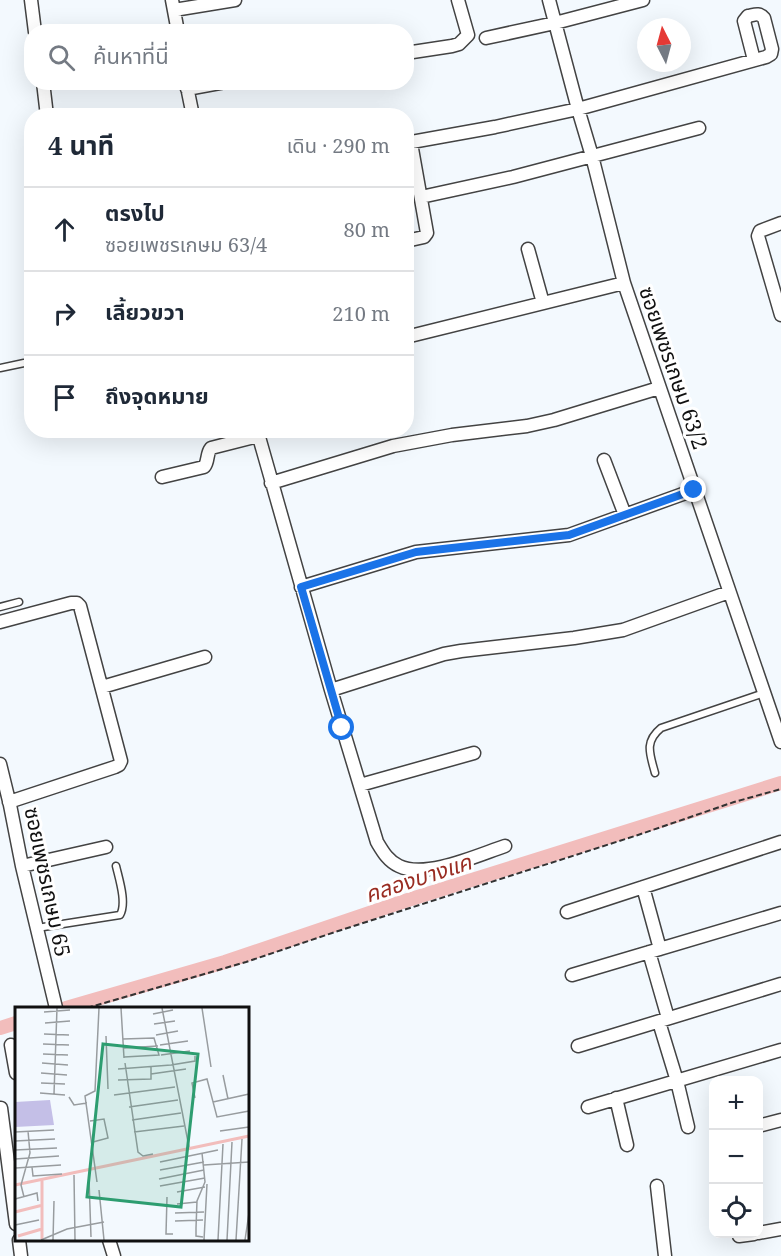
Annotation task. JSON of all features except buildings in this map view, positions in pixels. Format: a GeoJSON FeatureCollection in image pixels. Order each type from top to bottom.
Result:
{"type":"FeatureCollection","features":[{"type":"Feature","properties":{"kind":"street"},"geometry":{"type":"LineString","coordinates":[[30,0],[34,24]]}},
{"type":"Feature","properties":{"kind":"street"},"geometry":{"type":"LineString","coordinates":[[177,24],[173,5],[235,0]]}},
{"type":"Feature","properties":{"kind":"street"},"geometry":{"type":"LineString","coordinates":[[414,52],[459,44],[468,35],[458,0]]}},
{"type":"Feature","properties":{"kind":"street","name":"ซอยเพชรเกษม 63/2"},"geometry":{"type":"LineString","coordinates":[[549,0],[624,283],[781,742]]}},
{"type":"Feature","properties":{"kind":"street"},"geometry":{"type":"LineString","coordinates":[[486,38],[643,0]]}},
{"type":"Feature","properties":{"kind":"street"},"geometry":{"type":"LineString","coordinates":[[414,142],[578,110],[754,60]]}},
{"type":"Feature","properties":{"kind":"street"},"geometry":{"type":"LineString","coordinates":[[44,90],[46,108]]}},
{"type":"Feature","properties":{"kind":"street"},"geometry":{"type":"LineString","coordinates":[[187,90],[191,108]]}},
{"type":"Feature","properties":{"kind":"street"},"geometry":{"type":"LineString","coordinates":[[421,197],[513,177],[699,128]]}},
{"type":"Feature","properties":{"kind":"street"},"geometry":{"type":"LineString","coordinates":[[414,166],[426,233],[424,237],[414,239]]}},
{"type":"Feature","properties":{"kind":"street"},"geometry":{"type":"LineString","coordinates":[[781,223],[760,231],[758,236],[781,315]]}},
{"type":"Feature","properties":{"kind":"street"},"geometry":{"type":"LineString","coordinates":[[528,249],[543,303]]}},
{"type":"Feature","properties":{"kind":"street"},"geometry":{"type":"LineString","coordinates":[[414,335],[624,283]]}},
{"type":"Feature","properties":{"kind":"street"},"geometry":{"type":"LineString","coordinates":[[271,483],[393,446],[452,435],[528,426],[659,388]]}},
{"type":"Feature","properties":{"kind":"street"},"geometry":{"type":"LineString","coordinates":[[162,477],[204,467],[211,448],[242,438]]}},
{"type":"Feature","properties":{"kind":"street"},"geometry":{"type":"LineString","coordinates":[[258,438],[377,842],[385,855],[400,867],[420,870],[437,869],[505,846]]}},
{"type":"Feature","properties":{"kind":"street"},"geometry":{"type":"LineString","coordinates":[[604,460],[625,515]]}},
{"type":"Feature","properties":{"kind":"street"},"geometry":{"type":"LineString","coordinates":[[301,587],[416,552],[569,535],[694,490]]}},
{"type":"Feature","properties":{"kind":"street"},"geometry":{"type":"LineString","coordinates":[[331,690],[444,654],[623,630],[729,592]]}},
{"type":"Feature","properties":{"kind":"street"},"geometry":{"type":"LineString","coordinates":[[0,622],[71,603],[77,603],[80,606],[121,761],[119,765],[9,802]]}},
{"type":"Feature","properties":{"kind":"street"},"geometry":{"type":"LineString","coordinates":[[102,687],[205,657]]}},
{"type":"Feature","properties":{"kind":"street"},"geometry":{"type":"LineString","coordinates":[[360,785],[474,753]]}},
{"type":"Feature","properties":{"kind":"street","name":"ซอยเพชรเกษม 65"},"geometry":{"type":"LineString","coordinates":[[0,764],[55,1005]]}},
{"type":"Feature","properties":{"kind":"street"},"geometry":{"type":"LineString","coordinates":[[567,912],[781,842]]}},
{"type":"Feature","properties":{"kind":"street"},"geometry":{"type":"LineString","coordinates":[[22,866],[106,847]]}},
{"type":"Feature","properties":{"kind":"street"},"geometry":{"type":"LineString","coordinates":[[644,887],[664,1020],[688,1126]]}},
{"type":"Feature","properties":{"kind":"street"},"geometry":{"type":"LineString","coordinates":[[572,975],[781,913]]}},
{"type":"Feature","properties":{"kind":"street"},"geometry":{"type":"LineString","coordinates":[[578,1046],[781,984]]}},
{"type":"Feature","properties":{"kind":"street"},"geometry":{"type":"LineString","coordinates":[[11,1045],[15,1067]]}},
{"type":"Feature","properties":{"kind":"street"},"geometry":{"type":"LineString","coordinates":[[588,1107],[781,1050]]}},
{"type":"Feature","properties":{"kind":"street"},"geometry":{"type":"LineString","coordinates":[[616,1098],[627,1145]]}},
{"type":"Feature","properties":{"kind":"street"},"geometry":{"type":"LineString","coordinates":[[1,1108],[13,1163],[15,1204]]}},
{"type":"Feature","properties":{"kind":"street"},"geometry":{"type":"LineString","coordinates":[[763,1125],[781,1120]]}},
{"type":"Feature","properties":{"kind":"street"},"geometry":{"type":"LineString","coordinates":[[657,1186],[665,1256]]}},
{"type":"Feature","properties":{"kind":"street"},"geometry":{"type":"LineString","coordinates":[[763,1232],[781,1229]]}},
{"type":"Feature","properties":{"kind":"street"},"geometry":{"type":"LineString","coordinates":[[18,1241],[21,1256]]}},
{"type":"Feature","properties":{"kind":"street"},"geometry":{"type":"LineString","coordinates":[[110,1241],[114,1256]]}},
{"type":"Feature","properties":{"kind":"lane"},"geometry":{"type":"LineString","coordinates":[[0,368],[24,363]]}},
{"type":"Feature","properties":{"kind":"lane"},"geometry":{"type":"LineString","coordinates":[[0,607],[19,602]]}},
{"type":"Feature","properties":{"kind":"lane"},"geometry":{"type":"LineString","coordinates":[[655,773],[649,754],[650,743],[656,732],[764,693]]}},
{"type":"Feature","properties":{"kind":"lane"},"geometry":{"type":"LineString","coordinates":[[37,928],[120,915],[123,911],[123,902],[116,866]]}},
{"type":"Feature","properties":{"kind":"path"},"geometry":{"type":"LineString","coordinates":[[90,1007],[246,962],[734,802],[781,789]]}},
{"type":"Feature","properties":{"kind":"waterway","name":"คลองบางแค"},"geometry":{"type":"LineString","coordinates":[[69,1007],[225,962],[408,900],[781,783]]}},
{"type":"Feature","properties":{"kind":"waterway","name":"คลองบางแค"},"geometry":{"type":"LineString","coordinates":[[0,1028],[15,1023]]}},
{"type":"Feature","properties":{"kind":"route"},"geometry":{"type":"LineString","coordinates":[[342,728],[301,587],[416,552],[569,535],[694,490]]}}]}
